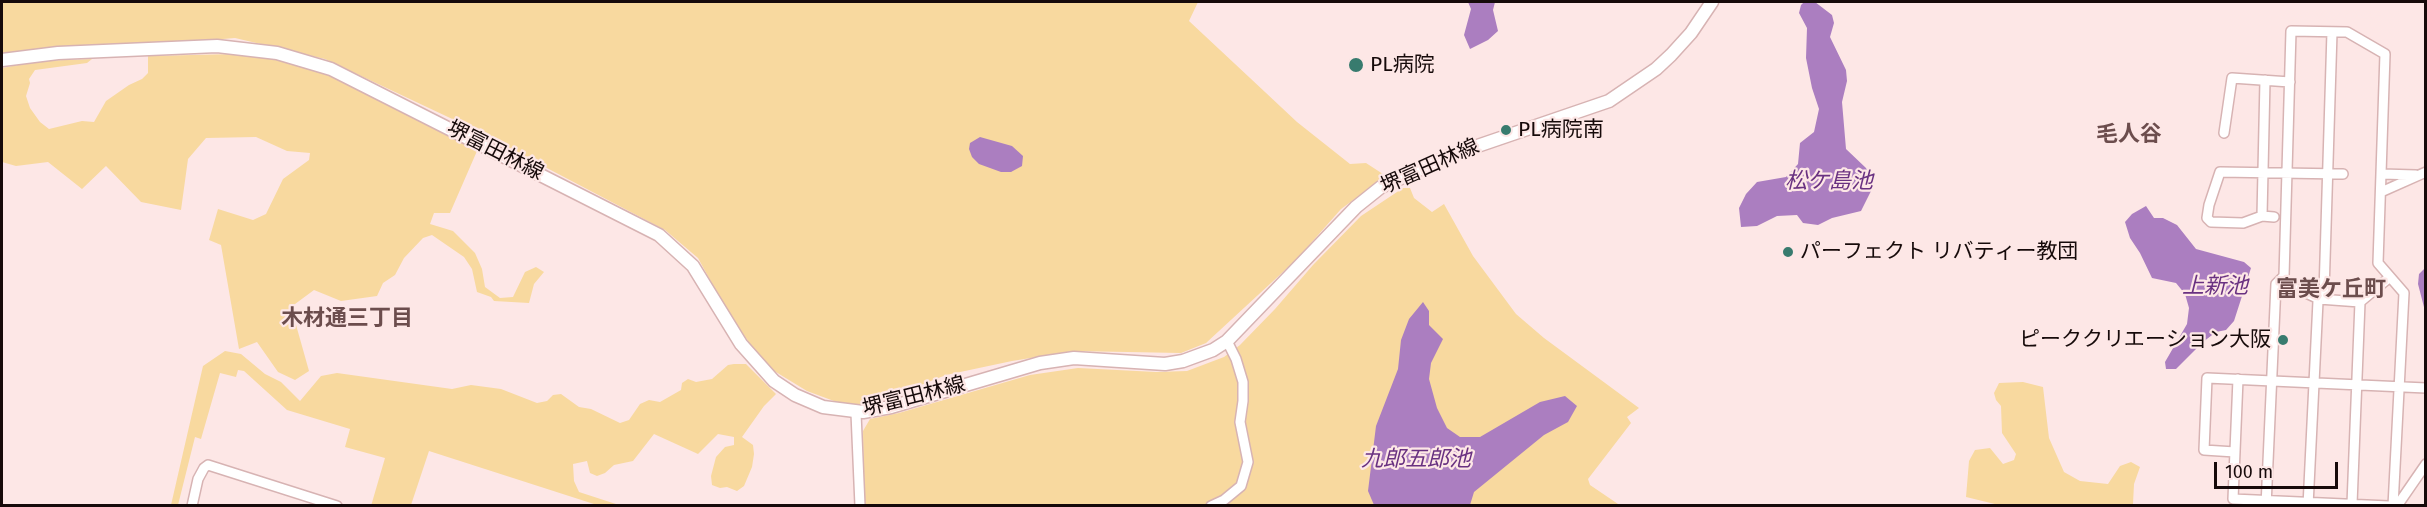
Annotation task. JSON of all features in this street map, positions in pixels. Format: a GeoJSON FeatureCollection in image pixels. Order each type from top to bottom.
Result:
{"type":"FeatureCollection","features":[{"type":"Feature","properties":{"kind":"main road","name":"堺富田林線"},"geometry":{"type":"LineString","coordinates":[[2,60],[58,53],[217,46],[277,53],[331,69],[659,235],[693,266],[741,344],[769,376],[807,401],[823,407],[856,413],[891,407],[1040,363],[1074,358],[1165,364],[1199,357],[1227,341],[1356,207],[1382,187],[1432,162],[1461,151],[1609,101],[1648,75],[1671,55],[1712,2]]}},
{"type":"Feature","properties":{"kind":"street"},"geometry":{"type":"LineString","coordinates":[[2266,503],[2276,284],[2284,276],[2291,31],[2347,32],[2385,54],[2378,263],[2404,294],[2393,506]]}},
{"type":"Feature","properties":{"kind":"street"},"geometry":{"type":"LineString","coordinates":[[2308,504],[2319,299],[2324,292],[2332,32]]}},
{"type":"Feature","properties":{"kind":"street"},"geometry":{"type":"LineString","coordinates":[[2224,133],[2232,78],[2290,82]]}},
{"type":"Feature","properties":{"kind":"street"},"geometry":{"type":"LineString","coordinates":[[2262,216],[2265,80]]}},
{"type":"Feature","properties":{"kind":"street"},"geometry":{"type":"LineString","coordinates":[[2274,217],[2262,216],[2243,223],[2211,222],[2207,218],[2209,205],[2220,172],[2343,174]]}},
{"type":"Feature","properties":{"kind":"street"},"geometry":{"type":"LineString","coordinates":[[2382,174],[2423,174]]}},
{"type":"Feature","properties":{"kind":"street"},"geometry":{"type":"LineString","coordinates":[[2381,192],[2423,174]]}},
{"type":"Feature","properties":{"kind":"street"},"geometry":{"type":"LineString","coordinates":[[2280,280],[2319,299],[2360,302],[2390,277]]}},
{"type":"Feature","properties":{"kind":"street"},"geometry":{"type":"LineString","coordinates":[[2352,504],[2360,302]]}},
{"type":"Feature","properties":{"kind":"street"},"geometry":{"type":"LineString","coordinates":[[1211,506],[1224,500],[1241,486],[1248,462],[1240,422],[1244,382],[1227,341]]}},
{"type":"Feature","properties":{"kind":"street"},"geometry":{"type":"LineString","coordinates":[[2235,452],[2204,450],[2207,378],[2426,388]]}},
{"type":"Feature","properties":{"kind":"street"},"geometry":{"type":"LineString","coordinates":[[2238,380],[2233,499],[2266,503],[2393,506]]}},
{"type":"Feature","properties":{"kind":"street"},"geometry":{"type":"LineString","coordinates":[[856,413],[860,506]]}},
{"type":"Feature","properties":{"kind":"street"},"geometry":{"type":"LineString","coordinates":[[2393,506],[2426,464]]}},
{"type":"Feature","properties":{"kind":"street"},"geometry":{"type":"LineString","coordinates":[[192,506],[198,479],[208,465],[337,506]]}},
{"type":"Feature","properties":{"kind":"shaded area"},"geometry":{"type":"Polygon","coordinates":[[[2,2],[1198,2],[1189,21],[1297,122],[1350,164],[1366,163],[1386,176],[1341,209],[1297,259],[1206,343],[1181,353],[1074,351],[1012,361],[946,375],[868,406],[842,404],[807,391],[766,366],[728,313],[698,258],[665,230],[465,125],[325,59],[235,38],[2,57],[2,2]]]}},
{"type":"Feature","properties":{"kind":"shaded area"},"geometry":{"type":"Polygon","coordinates":[[[235,54],[269,58],[323,72],[477,151],[450,213],[434,213],[430,224],[453,231],[475,253],[482,269],[485,287],[500,298],[513,297],[525,272],[536,267],[544,272],[534,284],[529,303],[494,301],[491,297],[477,292],[472,269],[464,257],[432,235],[423,238],[404,258],[395,275],[383,283],[377,296],[341,301],[314,290],[291,307],[309,371],[295,380],[278,372],[257,342],[239,349],[221,245],[209,240],[218,209],[253,220],[266,214],[283,179],[309,160],[310,153],[287,151],[256,137],[206,138],[188,159],[181,210],[141,202],[106,166],[82,189],[48,162],[16,166],[2,162],[2,68],[39,61],[92,59],[87,63],[35,70],[29,79],[26,96],[30,108],[40,122],[49,129],[82,121],[94,122],[106,101],[148,73],[148,56],[235,54]]]}},
{"type":"Feature","properties":{"kind":"shaded area"},"geometry":{"type":"Polygon","coordinates":[[[1403,188],[1410,188],[1414,198],[1432,212],[1444,204],[1473,256],[1516,314],[1544,338],[1639,408],[1627,417],[1631,423],[1588,479],[1590,485],[1621,506],[864,505],[863,431],[870,419],[899,413],[1030,375],[1078,368],[1156,372],[1187,371],[1224,357],[1240,345],[1275,309],[1313,265],[1361,216],[1403,188]]]}},
{"type":"Feature","properties":{"kind":"shaded area"},"geometry":{"type":"Polygon","coordinates":[[[225,351],[241,354],[265,374],[281,382],[300,401],[321,376],[337,373],[452,389],[471,385],[501,389],[537,403],[547,401],[553,395],[561,394],[579,407],[591,409],[620,423],[629,420],[640,404],[649,400],[660,402],[681,390],[682,383],[688,379],[696,382],[712,379],[728,365],[734,364],[746,364],[776,394],[764,406],[742,437],[753,445],[754,454],[752,467],[744,486],[737,491],[712,485],[711,476],[716,457],[725,447],[734,445],[734,437],[718,434],[698,454],[654,434],[633,461],[614,465],[605,473],[597,476],[590,473],[587,461],[573,464],[574,481],[579,492],[619,505],[597,505],[429,451],[411,505],[371,506],[385,458],[345,447],[350,429],[287,410],[244,371],[238,370],[236,377],[220,373],[201,439],[195,437],[178,505],[171,505],[203,366],[225,351]]]}},
{"type":"Feature","properties":{"kind":"shaded area"},"geometry":{"type":"Polygon","coordinates":[[[2023,382],[2043,387],[2049,438],[2064,472],[2080,481],[2108,484],[2120,466],[2131,462],[2140,467],[2134,484],[2133,504],[2003,506],[1966,497],[1969,461],[1975,450],[1990,448],[2003,464],[2014,460],[2016,454],[2002,433],[2001,406],[1994,393],[1999,383],[2023,382]]]}},
{"type":"Feature","properties":{"kind":"water"},"geometry":{"type":"Polygon","coordinates":[[[1468,2],[1495,2],[1493,10],[1498,31],[1488,40],[1470,49],[1464,35],[1471,9],[1468,2]]]}},
{"type":"Feature","properties":{"kind":"water","name":"松ケ島池"},"geometry":{"type":"Polygon","coordinates":[[[1804,2],[1815,2],[1832,15],[1834,23],[1830,37],[1846,70],[1847,81],[1842,102],[1846,149],[1866,168],[1874,185],[1861,211],[1832,218],[1818,225],[1803,223],[1797,215],[1777,216],[1757,226],[1741,227],[1739,208],[1746,194],[1757,182],[1786,177],[1798,164],[1800,143],[1814,132],[1819,109],[1806,58],[1807,28],[1799,13],[1804,2]]]}},
{"type":"Feature","properties":{"kind":"water"},"geometry":{"type":"Polygon","coordinates":[[[980,137],[1012,146],[1023,156],[1022,166],[1011,172],[1001,172],[979,164],[972,157],[969,149],[970,143],[980,137]]]}},
{"type":"Feature","properties":{"kind":"water","name":"上新池"},"geometry":{"type":"Polygon","coordinates":[[[2146,206],[2154,218],[2163,218],[2177,225],[2196,249],[2244,262],[2251,268],[2234,321],[2226,330],[2216,332],[2203,342],[2176,369],[2166,369],[2165,362],[2187,324],[2189,308],[2185,294],[2176,283],[2152,278],[2130,238],[2125,222],[2132,214],[2146,206]]]}},
{"type":"Feature","properties":{"kind":"water"},"geometry":{"type":"Polygon","coordinates":[[[2425,268],[2425,311],[2418,284],[2419,274],[2425,268]]]}},
{"type":"Feature","properties":{"kind":"water","name":"九郎五郎池"},"geometry":{"type":"Polygon","coordinates":[[[1423,302],[1429,311],[1429,325],[1443,339],[1431,363],[1429,379],[1437,408],[1447,428],[1460,437],[1480,437],[1540,402],[1565,396],[1577,406],[1568,422],[1544,435],[1474,492],[1470,505],[1374,505],[1368,491],[1376,426],[1398,369],[1401,340],[1409,319],[1423,302]]]}},
{"type":"Feature","properties":{"kind":"place","name":"PL病院"},"geometry":{"type":"Point","coordinates":[1356,65]}},
{"type":"Feature","properties":{"kind":"place","name":"PL病院南"},"geometry":{"type":"Point","coordinates":[1506,130]}},
{"type":"Feature","properties":{"kind":"place","name":"パーフェクト リバティー教団"},"geometry":{"type":"Point","coordinates":[1788,252]}},
{"type":"Feature","properties":{"kind":"place","name":"ピーククリエーション大阪"},"geometry":{"type":"Point","coordinates":[2283,340]}},
{"type":"Feature","properties":{"kind":"district","name":"毛人谷"},"geometry":{"type":"Point","coordinates":[2129,135]}},
{"type":"Feature","properties":{"kind":"district","name":"富美ケ丘町"},"geometry":{"type":"Point","coordinates":[2331,290]}},
{"type":"Feature","properties":{"kind":"district","name":"木材通三丁目"},"geometry":{"type":"Point","coordinates":[347,319]}}]}
